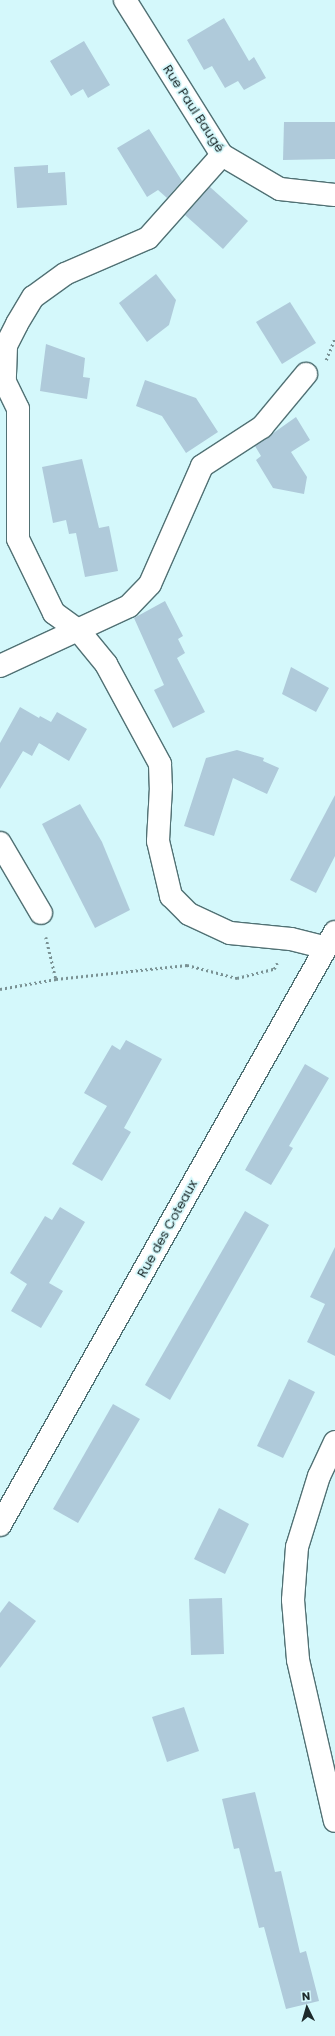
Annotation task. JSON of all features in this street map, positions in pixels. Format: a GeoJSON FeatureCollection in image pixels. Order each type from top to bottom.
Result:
{"type":"FeatureCollection","features":[{"type":"Feature","properties":{"kind":"street","name":"Rue Paul Baugé"},"geometry":{"type":"LineString","coordinates":[[125,0],[222,155],[280,189],[335,195]]}},
{"type":"Feature","properties":{"kind":"street"},"geometry":{"type":"LineString","coordinates":[[222,155],[148,238],[65,274],[33,297],[6,346],[6,382],[18,409],[18,539],[54,613],[79,631],[106,664],[160,764],[162,788],[158,841],[171,896],[188,914],[230,933],[291,939],[330,940]]}},
{"type":"Feature","properties":{"kind":"street"},"geometry":{"type":"LineString","coordinates":[[0,666],[79,631],[129,606],[150,584],[202,466],[262,427],[306,374]]}},
{"type":"Feature","properties":{"kind":"street"},"geometry":{"type":"LineString","coordinates":[[0,843],[41,913]]}},
{"type":"Feature","properties":{"kind":"street","name":"Rue des Coteaux"},"geometry":{"type":"LineString","coordinates":[[0,1525],[330,940]]}},
{"type":"Feature","properties":{"kind":"street"},"geometry":{"type":"LineString","coordinates":[[335,1442],[319,1476],[297,1547],[292,1600],[298,1660],[335,1821]]}},
{"type":"Feature","properties":{"kind":"path"},"geometry":{"type":"LineString","coordinates":[[41,913],[56,979]]}},
{"type":"Feature","properties":{"kind":"path"},"geometry":{"type":"LineString","coordinates":[[0,989],[56,979],[187,964],[238,978],[274,969],[291,939]]}},
{"type":"Feature","properties":{"kind":"building"},"geometry":{"type":"Polygon","coordinates":[[[224,18],[249,61],[254,57],[266,78],[244,90],[238,81],[225,88],[212,66],[204,70],[187,40],[224,18]]]}},
{"type":"Feature","properties":{"kind":"building"},"geometry":{"type":"Polygon","coordinates":[[[84,41],[110,85],[88,98],[83,89],[71,96],[50,61],[84,41]]]}},
{"type":"Feature","properties":{"kind":"building"},"geometry":{"type":"Polygon","coordinates":[[[284,122],[335,122],[335,159],[283,160],[284,122]]]}},
{"type":"Feature","properties":{"kind":"building"},"geometry":{"type":"Polygon","coordinates":[[[149,129],[182,181],[167,198],[158,190],[147,197],[117,148],[149,129]]]}},
{"type":"Feature","properties":{"kind":"building"},"geometry":{"type":"Polygon","coordinates":[[[48,165],[48,173],[65,172],[67,205],[17,208],[14,167],[48,165]]]}},
{"type":"Feature","properties":{"kind":"building"},"geometry":{"type":"Polygon","coordinates":[[[210,187],[248,221],[223,249],[185,215],[210,187]]]}},
{"type":"Feature","properties":{"kind":"building"},"geometry":{"type":"Polygon","coordinates":[[[156,274],[176,300],[169,325],[147,342],[119,303],[156,274]]]}},
{"type":"Feature","properties":{"kind":"building"},"geometry":{"type":"Polygon","coordinates":[[[290,302],[316,343],[282,364],[256,322],[290,302]]]}},
{"type":"Feature","properties":{"kind":"building"},"geometry":{"type":"Polygon","coordinates":[[[46,344],[85,358],[83,377],[90,378],[87,399],[40,391],[46,344]]]}},
{"type":"Feature","properties":{"kind":"building"},"geometry":{"type":"Polygon","coordinates":[[[145,380],[196,398],[218,432],[186,453],[162,416],[136,406],[145,380]]]}},
{"type":"Feature","properties":{"kind":"building"},"geometry":{"type":"Polygon","coordinates":[[[296,417],[310,440],[291,452],[307,477],[304,494],[273,488],[256,460],[261,456],[255,446],[296,417]]]}},
{"type":"Feature","properties":{"kind":"building"},"geometry":{"type":"Polygon","coordinates":[[[82,459],[99,528],[109,526],[118,571],[85,577],[76,533],[69,534],[66,520],[53,523],[42,467],[82,459]]]}},
{"type":"Feature","properties":{"kind":"building"},"geometry":{"type":"Polygon","coordinates":[[[165,601],[183,636],[178,639],[185,653],[177,658],[205,712],[173,728],[154,690],[164,685],[134,618],[165,601]]]}},
{"type":"Feature","properties":{"kind":"building"},"geometry":{"type":"Polygon","coordinates":[[[291,667],[329,688],[316,712],[282,694],[291,667]]]}},
{"type":"Feature","properties":{"kind":"building"},"geometry":{"type":"Polygon","coordinates":[[[20,707],[39,718],[40,716],[51,722],[57,712],[87,729],[69,761],[39,743],[32,756],[23,751],[0,789],[0,743],[20,707]]]}},
{"type":"Feature","properties":{"kind":"building"},"geometry":{"type":"Polygon","coordinates":[[[237,750],[264,758],[263,761],[279,768],[267,794],[233,778],[214,836],[184,826],[206,758],[237,750]]]}},
{"type":"Feature","properties":{"kind":"building"},"geometry":{"type":"Polygon","coordinates":[[[335,795],[335,856],[316,893],[290,880],[335,795]]]}},
{"type":"Feature","properties":{"kind":"building"},"geometry":{"type":"Polygon","coordinates":[[[80,804],[102,842],[130,910],[95,928],[42,824],[80,804]]]}},
{"type":"Feature","properties":{"kind":"building"},"geometry":{"type":"Polygon","coordinates":[[[126,1040],[162,1059],[124,1128],[131,1132],[102,1181],[72,1164],[107,1106],[84,1093],[112,1045],[120,1050],[126,1040]]]}},
{"type":"Feature","properties":{"kind":"building"},"geometry":{"type":"Polygon","coordinates":[[[305,1064],[329,1078],[289,1146],[293,1148],[271,1185],[245,1170],[305,1064]]]}},
{"type":"Feature","properties":{"kind":"building"},"geometry":{"type":"Polygon","coordinates":[[[60,1207],[85,1222],[49,1283],[63,1291],[41,1328],[11,1311],[27,1284],[10,1273],[45,1216],[52,1220],[60,1207]]]}},
{"type":"Feature","properties":{"kind":"building"},"geometry":{"type":"Polygon","coordinates":[[[245,1211],[269,1225],[170,1400],[145,1385],[245,1211]]]}},
{"type":"Feature","properties":{"kind":"building"},"geometry":{"type":"Polygon","coordinates":[[[335,1247],[335,1356],[307,1342],[325,1304],[310,1297],[335,1247]]]}},
{"type":"Feature","properties":{"kind":"building"},"geometry":{"type":"Polygon","coordinates":[[[289,1379],[315,1392],[283,1458],[257,1446],[289,1379]]]}},
{"type":"Feature","properties":{"kind":"building"},"geometry":{"type":"Polygon","coordinates":[[[113,1404],[140,1419],[78,1523],[53,1509],[113,1404]]]}},
{"type":"Feature","properties":{"kind":"building"},"geometry":{"type":"Polygon","coordinates":[[[219,1508],[249,1524],[225,1574],[194,1559],[219,1508]]]}},
{"type":"Feature","properties":{"kind":"building"},"geometry":{"type":"Polygon","coordinates":[[[222,1598],[224,1654],[191,1655],[189,1599],[222,1598]]]}},
{"type":"Feature","properties":{"kind":"building"},"geometry":{"type":"Polygon","coordinates":[[[9,1601],[36,1621],[0,1668],[0,1613],[9,1601]]]}},
{"type":"Feature","properties":{"kind":"building"},"geometry":{"type":"Polygon","coordinates":[[[184,1707],[199,1751],[167,1762],[152,1717],[184,1707]]]}},
{"type":"Feature","properties":{"kind":"building"},"geometry":{"type":"Polygon","coordinates":[[[255,1792],[275,1872],[281,1871],[300,1953],[306,1951],[319,2001],[286,2009],[264,1927],[259,1928],[239,1848],[234,1849],[222,1799],[255,1792]]]}}]}
